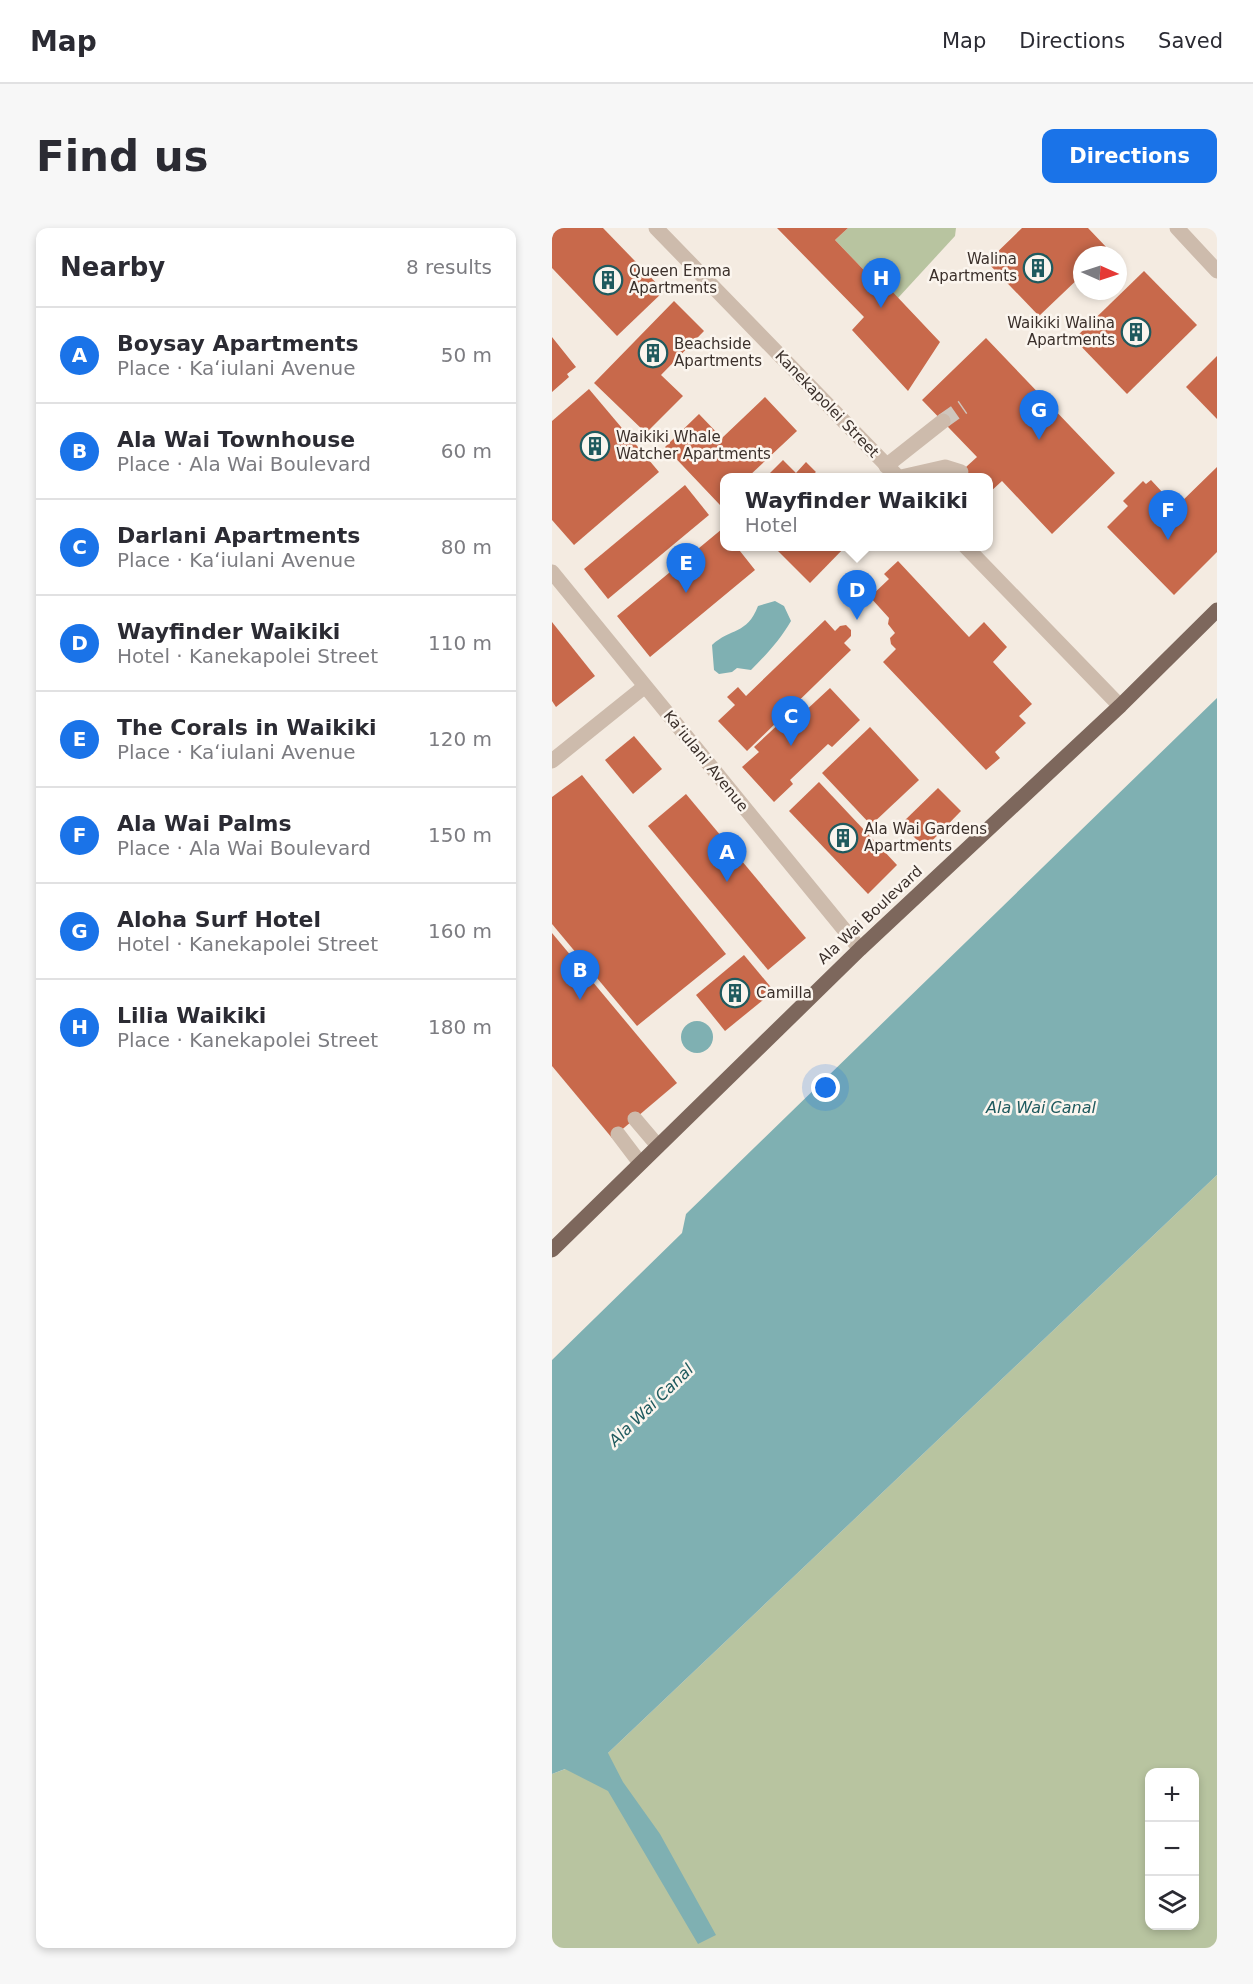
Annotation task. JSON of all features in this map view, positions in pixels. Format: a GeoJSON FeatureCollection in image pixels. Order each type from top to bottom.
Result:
{"type":"FeatureCollection","features":[{"type":"Feature","properties":{"kind":"main road","name":"Ala Wai Boulevard"},"geometry":{"type":"LineString","coordinates":[[552,1250],[860,949],[1120,706],[1217,610]]}},
{"type":"Feature","properties":{"kind":"street","name":"Kanekapolei Street"},"geometry":{"type":"LineString","coordinates":[[656,228],[894,473]]}},
{"type":"Feature","properties":{"kind":"street"},"geometry":{"type":"LineString","coordinates":[[1177,228],[1217,271]]}},
{"type":"Feature","properties":{"kind":"street"},"geometry":{"type":"LineString","coordinates":[[886,466],[943,421]]}},
{"type":"Feature","properties":{"kind":"street"},"geometry":{"type":"LineString","coordinates":[[916,473],[945,466],[961,472]]}},
{"type":"Feature","properties":{"kind":"street"},"geometry":{"type":"LineString","coordinates":[[979,553],[1120,706]]}},
{"type":"Feature","properties":{"kind":"street","name":"Kaʻiulani Avenue"},"geometry":{"type":"LineString","coordinates":[[552,572],[860,949]]}},
{"type":"Feature","properties":{"kind":"street"},"geometry":{"type":"LineString","coordinates":[[552,761],[644,687]]}},
{"type":"Feature","properties":{"kind":"street"},"geometry":{"type":"LineString","coordinates":[[635,1119],[658,1146]]}},
{"type":"Feature","properties":{"kind":"street"},"geometry":{"type":"LineString","coordinates":[[618,1134],[640,1163]]}},
{"type":"Feature","properties":{"kind":"green space"},"geometry":{"type":"Polygon","coordinates":[[[848,228],[956,228],[955,236],[898,298],[883,290],[835,240],[848,228]]]}},
{"type":"Feature","properties":{"kind":"green space"},"geometry":{"type":"Polygon","coordinates":[[[1217,1175],[1217,1948],[552,1948],[552,1774],[608,1753],[1217,1175]]]}},
{"type":"Feature","properties":{"kind":"water"},"geometry":{"type":"Polygon","coordinates":[[[775,601],[784,606],[791,621],[767,653],[751,670],[737,668],[732,672],[719,674],[714,670],[712,645],[749,622],[758,606],[775,601]]]}},
{"type":"Feature","properties":{"kind":"water","name":"Ala Wai Canal"},"geometry":{"type":"Polygon","coordinates":[[[1217,698],[1217,1175],[608,1753],[623,1782],[660,1834],[716,1935],[698,1944],[608,1791],[565,1769],[552,1774],[552,1360],[682,1233],[686,1214],[1217,698]]]}},
{"type":"Feature","properties":{"kind":"water"},"geometry":{"type":"Polygon","coordinates":[[[697,1021],[708,1026],[713,1037],[708,1048],[697,1053],[686,1048],[681,1037],[686,1026],[697,1021]]]}},
{"type":"Feature","properties":{"kind":"building","name":"Queen Emma Apartments"},"geometry":{"type":"Polygon","coordinates":[[[552,228],[603,228],[664,291],[617,336],[552,268],[552,228]]]}},
{"type":"Feature","properties":{"kind":"building"},"geometry":{"type":"Polygon","coordinates":[[[777,228],[848,228],[835,240],[883,290],[887,286],[940,342],[908,391],[852,330],[864,317],[777,228]]]}},
{"type":"Feature","properties":{"kind":"building","name":"Walina Apartments"},"geometry":{"type":"Polygon","coordinates":[[[1022,228],[1088,228],[1105,246],[1073,246],[1073,284],[1039,316],[987,262],[1022,228]]]}},
{"type":"Feature","properties":{"kind":"building","name":"Waikiki Walina Apartments"},"geometry":{"type":"Polygon","coordinates":[[[1144,271],[1197,325],[1127,394],[1074,339],[1114,300],[1127,300],[1127,288],[1144,271]]]}},
{"type":"Feature","properties":{"kind":"building","name":"Beachside Apartments"},"geometry":{"type":"Polygon","coordinates":[[[674,301],[704,331],[661,375],[683,396],[646,433],[594,383],[674,301]]]}},
{"type":"Feature","properties":{"kind":"building"},"geometry":{"type":"Polygon","coordinates":[[[552,337],[576,367],[567,374],[569,377],[552,392],[552,337]]]}},
{"type":"Feature","properties":{"kind":"building"},"geometry":{"type":"Polygon","coordinates":[[[986,338],[1115,473],[1052,534],[1002,481],[993,489],[993,473],[959,473],[977,457],[922,400],[986,338]]]}},
{"type":"Feature","properties":{"kind":"building"},"geometry":{"type":"Polygon","coordinates":[[[1217,356],[1217,419],[1186,387],[1217,356]]]}},
{"type":"Feature","properties":{"kind":"building","name":"Waikiki Whale Watcher Apartments"},"geometry":{"type":"Polygon","coordinates":[[[589,389],[659,472],[574,545],[552,520],[552,421],[589,389]]]}},
{"type":"Feature","properties":{"kind":"building","name":"Beachside Apartments"},"geometry":{"type":"Polygon","coordinates":[[[765,397],[797,431],[752,473],[720,473],[720,505],[665,447],[699,414],[722,438],[765,397]]]}},
{"type":"Feature","properties":{"kind":"building"},"geometry":{"type":"Polygon","coordinates":[[[783,460],[796,473],[770,473],[783,460]]]}},
{"type":"Feature","properties":{"kind":"building"},"geometry":{"type":"Polygon","coordinates":[[[806,462],[815,473],[796,473],[806,462]]]}},
{"type":"Feature","properties":{"kind":"building"},"geometry":{"type":"Polygon","coordinates":[[[1217,467],[1217,552],[1174,595],[1107,527],[1128,506],[1123,501],[1143,481],[1146,484],[1151,480],[1176,507],[1217,467]]]}},
{"type":"Feature","properties":{"kind":"building"},"geometry":{"type":"Polygon","coordinates":[[[685,485],[709,515],[608,599],[584,569],[685,485]]]}},
{"type":"Feature","properties":{"kind":"building"},"geometry":{"type":"Polygon","coordinates":[[[720,531],[720,551],[740,551],[755,570],[650,657],[617,616],[720,531]]]}},
{"type":"Feature","properties":{"kind":"building"},"geometry":{"type":"Polygon","coordinates":[[[778,551],[841,551],[810,583],[778,551]]]}},
{"type":"Feature","properties":{"kind":"building"},"geometry":{"type":"Polygon","coordinates":[[[898,561],[969,637],[984,622],[1007,647],[993,662],[1032,704],[1019,716],[1026,723],[995,752],[1000,758],[986,770],[883,662],[896,649],[891,644],[890,638],[895,633],[888,624],[889,618],[870,597],[889,579],[884,574],[898,561]]]}},
{"type":"Feature","properties":{"kind":"building"},"geometry":{"type":"Polygon","coordinates":[[[825,620],[835,631],[840,626],[846,625],[851,630],[851,636],[844,643],[851,650],[747,751],[718,721],[735,705],[727,697],[738,687],[746,696],[825,620]]]}},
{"type":"Feature","properties":{"kind":"building"},"geometry":{"type":"Polygon","coordinates":[[[552,622],[595,676],[556,707],[552,701],[552,622]]]}},
{"type":"Feature","properties":{"kind":"building"},"geometry":{"type":"Polygon","coordinates":[[[830,688],[860,720],[832,747],[828,744],[790,780],[793,784],[774,802],[742,767],[759,752],[754,747],[797,707],[803,713],[830,688]]]}},
{"type":"Feature","properties":{"kind":"building"},"geometry":{"type":"Polygon","coordinates":[[[870,727],[919,780],[871,825],[822,773],[870,727]]]}},
{"type":"Feature","properties":{"kind":"building"},"geometry":{"type":"Polygon","coordinates":[[[634,736],[662,769],[633,794],[605,760],[634,736]]]}},
{"type":"Feature","properties":{"kind":"building"},"geometry":{"type":"Polygon","coordinates":[[[582,775],[726,954],[637,1026],[552,924],[552,797],[582,775]]]}},
{"type":"Feature","properties":{"kind":"building","name":"Ala Wai Gardens Apartments"},"geometry":{"type":"Polygon","coordinates":[[[819,782],[897,865],[868,894],[789,811],[819,782]]]}},
{"type":"Feature","properties":{"kind":"building"},"geometry":{"type":"Polygon","coordinates":[[[938,788],[961,811],[925,848],[901,824],[938,788]]]}},
{"type":"Feature","properties":{"kind":"building"},"geometry":{"type":"Polygon","coordinates":[[[686,794],[806,938],[768,970],[648,826],[686,794]]]}},
{"type":"Feature","properties":{"kind":"building"},"geometry":{"type":"Polygon","coordinates":[[[552,933],[677,1083],[612,1138],[552,1066],[552,933]]]}},
{"type":"Feature","properties":{"kind":"building","name":"Camilla"},"geometry":{"type":"Polygon","coordinates":[[[744,955],[774,991],[725,1031],[696,995],[744,955]]]}},
{"type":"Feature","properties":{"kind":"tunnel"},"geometry":{"type":"LineString","coordinates":[[943,421],[963,407]]}},
{"type":"Feature","properties":{"kind":"place","name":"Walina Apartments"},"geometry":{"type":"Point","coordinates":[1038,268]}},
{"type":"Feature","properties":{"kind":"place","name":"Queen Emma Apartments"},"geometry":{"type":"Point","coordinates":[608,280]}},
{"type":"Feature","properties":{"kind":"place","name":"Lilia Waikiki"},"geometry":{"type":"Point","coordinates":[881,308]}},
{"type":"Feature","properties":{"kind":"place","name":"Waikiki Walina Apartments"},"geometry":{"type":"Point","coordinates":[1136,332]}},
{"type":"Feature","properties":{"kind":"place","name":"Beachside Apartments"},"geometry":{"type":"Point","coordinates":[653,353]}},
{"type":"Feature","properties":{"kind":"place","name":"Aloha Surf Hotel"},"geometry":{"type":"Point","coordinates":[1039,440]}},
{"type":"Feature","properties":{"kind":"place","name":"Waikiki Whale Watcher Apartments"},"geometry":{"type":"Point","coordinates":[595,446]}},
{"type":"Feature","properties":{"kind":"place","name":"Ala Wai Palms"},"geometry":{"type":"Point","coordinates":[1168,540]}},
{"type":"Feature","properties":{"kind":"place","name":"The Corals in Waikiki"},"geometry":{"type":"Point","coordinates":[686,593]}},
{"type":"Feature","properties":{"kind":"place","name":"Wayfinder Waikiki"},"geometry":{"type":"Point","coordinates":[857,620]}},
{"type":"Feature","properties":{"kind":"place","name":"Darlani Apartments"},"geometry":{"type":"Point","coordinates":[791,746]}},
{"type":"Feature","properties":{"kind":"place","name":"Ala Wai Gardens Apartments"},"geometry":{"type":"Point","coordinates":[843,838]}},
{"type":"Feature","properties":{"kind":"place","name":"Boysay Apartments"},"geometry":{"type":"Point","coordinates":[727,882]}},
{"type":"Feature","properties":{"kind":"place","name":"Camilla"},"geometry":{"type":"Point","coordinates":[735,993]}},
{"type":"Feature","properties":{"kind":"place","name":"Ala Wai Townhouse"},"geometry":{"type":"Point","coordinates":[580,1000]}}]}
